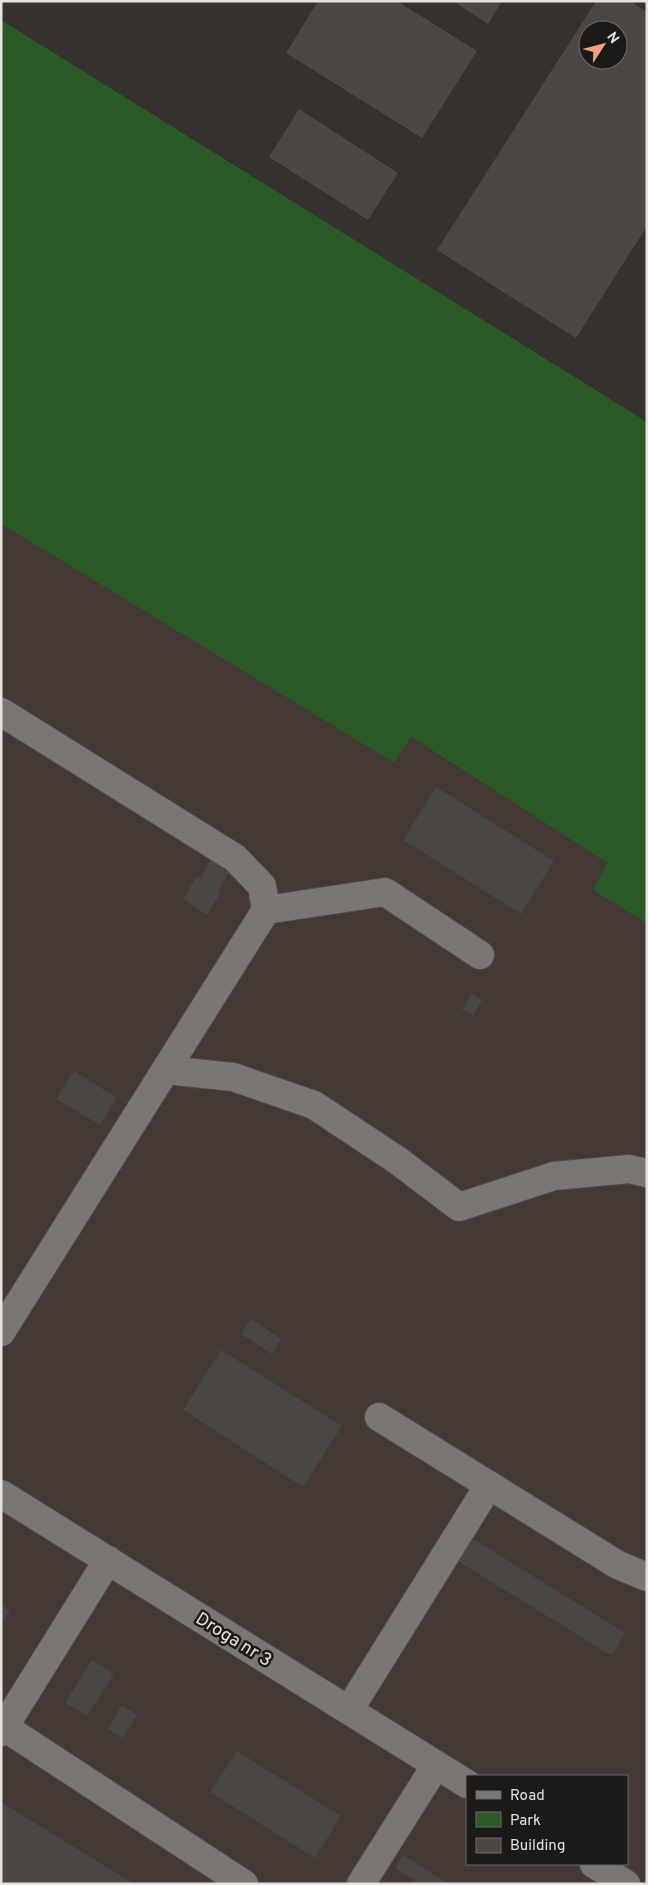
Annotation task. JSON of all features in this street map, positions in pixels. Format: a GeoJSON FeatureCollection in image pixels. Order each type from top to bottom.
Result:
{"type":"FeatureCollection","features":[{"type":"Feature","properties":{"kind":"lane"},"geometry":{"type":"LineString","coordinates":[[1,712],[235,858],[262,886],[266,910],[1,1332]]}},
{"type":"Feature","properties":{"kind":"lane"},"geometry":{"type":"LineString","coordinates":[[266,910],[385,892],[480,955]]}},
{"type":"Feature","properties":{"kind":"lane"},"geometry":{"type":"LineString","coordinates":[[166,1070],[233,1077],[314,1105],[397,1160],[458,1207],[554,1176],[629,1169],[647,1173]]}},
{"type":"Feature","properties":{"kind":"lane"},"geometry":{"type":"LineString","coordinates":[[379,1418],[618,1565],[647,1577]]}},
{"type":"Feature","properties":{"kind":"lane"},"geometry":{"type":"LineString","coordinates":[[349,1710],[489,1485]]}},
{"type":"Feature","properties":{"kind":"lane","name":"Droga nr 3"},"geometry":{"type":"LineString","coordinates":[[1,1494],[466,1783]]}},
{"type":"Feature","properties":{"kind":"lane"},"geometry":{"type":"LineString","coordinates":[[108,1560],[2,1728],[244,1884]]}},
{"type":"Feature","properties":{"kind":"lane"},"geometry":{"type":"LineString","coordinates":[[362,1884],[436,1765]]}},
{"type":"Feature","properties":{"kind":"lane"},"geometry":{"type":"LineString","coordinates":[[596,1865],[626,1884]]}},
{"type":"Feature","properties":{"kind":"shaded area"},"geometry":{"type":"Polygon","coordinates":[[[1,524],[394,763],[410,737],[607,863],[593,890],[647,924],[647,1884],[1,1884],[1,524]]]}},
{"type":"Feature","properties":{"kind":"green space"},"geometry":{"type":"Polygon","coordinates":[[[1,20],[647,422],[647,924],[593,890],[607,863],[411,737],[394,763],[1,524],[1,20]]]}},
{"type":"Feature","properties":{"kind":"building"},"geometry":{"type":"Polygon","coordinates":[[[318,1],[397,1],[477,51],[422,138],[286,53],[318,1]]]}},
{"type":"Feature","properties":{"kind":"building"},"geometry":{"type":"Polygon","coordinates":[[[453,1],[502,1],[488,24],[453,1]]]}},
{"type":"Feature","properties":{"kind":"building"},"geometry":{"type":"Polygon","coordinates":[[[596,1],[630,1],[647,12],[647,226],[576,338],[437,250],[578,29],[578,70],[628,70],[628,20],[584,20],[596,1]]]}},
{"type":"Feature","properties":{"kind":"building"},"geometry":{"type":"Polygon","coordinates":[[[299,109],[398,173],[368,220],[269,157],[299,109]]]}},
{"type":"Feature","properties":{"kind":"building"},"geometry":{"type":"Polygon","coordinates":[[[436,787],[554,861],[521,914],[403,840],[436,787]]]}},
{"type":"Feature","properties":{"kind":"building"},"geometry":{"type":"Polygon","coordinates":[[[212,858],[231,870],[218,890],[221,892],[207,915],[183,899],[197,876],[200,878],[212,858]]]}},
{"type":"Feature","properties":{"kind":"building"},"geometry":{"type":"Polygon","coordinates":[[[472,993],[482,1000],[473,1016],[462,1009],[472,993]]]}},
{"type":"Feature","properties":{"kind":"building"},"geometry":{"type":"Polygon","coordinates":[[[74,1071],[117,1098],[100,1125],[56,1099],[74,1071]]]}},
{"type":"Feature","properties":{"kind":"building"},"geometry":{"type":"Polygon","coordinates":[[[251,1319],[281,1339],[272,1354],[241,1334],[251,1319]]]}},
{"type":"Feature","properties":{"kind":"building"},"geometry":{"type":"Polygon","coordinates":[[[221,1350],[342,1426],[303,1487],[183,1410],[221,1350]]]}},
{"type":"Feature","properties":{"kind":"building"},"geometry":{"type":"Polygon","coordinates":[[[467,1535],[625,1633],[612,1656],[453,1558],[467,1535]]]}},
{"type":"Feature","properties":{"kind":"building"},"geometry":{"type":"Polygon","coordinates":[[[1,1605],[10,1610],[1,1624],[1,1605]]]}},
{"type":"Feature","properties":{"kind":"building"},"geometry":{"type":"Polygon","coordinates":[[[92,1660],[114,1674],[87,1716],[65,1703],[92,1660]]]}},
{"type":"Feature","properties":{"kind":"building"},"geometry":{"type":"Polygon","coordinates":[[[122,1705],[137,1715],[123,1738],[108,1729],[122,1705]]]}},
{"type":"Feature","properties":{"kind":"building"},"geometry":{"type":"Polygon","coordinates":[[[237,1751],[341,1816],[315,1858],[210,1792],[237,1751]]]}},
{"type":"Feature","properties":{"kind":"building"},"geometry":{"type":"Polygon","coordinates":[[[1,1802],[134,1884],[1,1884],[1,1802]]]}},
{"type":"Feature","properties":{"kind":"building"},"geometry":{"type":"Polygon","coordinates":[[[403,1855],[449,1884],[411,1884],[414,1880],[395,1868],[403,1855]]]}}]}
